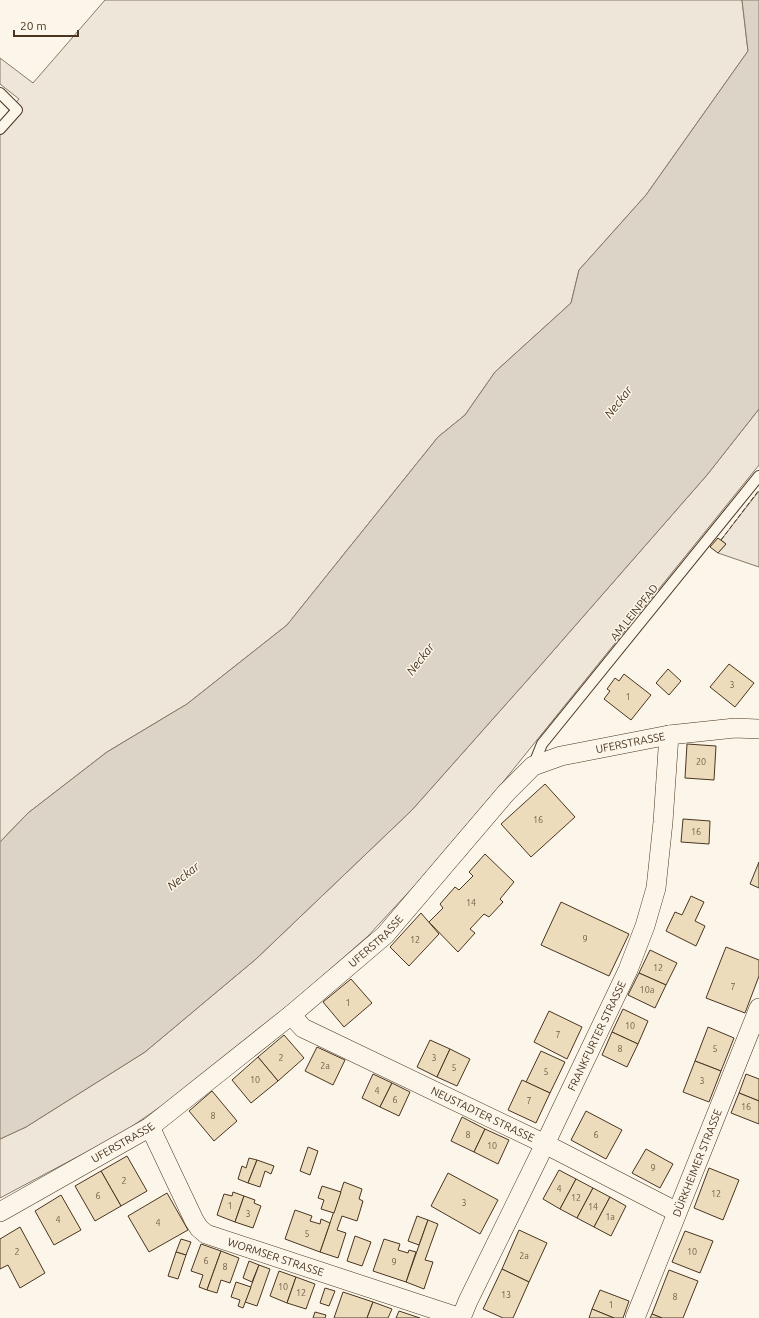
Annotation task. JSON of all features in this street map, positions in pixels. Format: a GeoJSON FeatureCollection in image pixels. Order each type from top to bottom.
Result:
{"type":"FeatureCollection","features":[{"type":"Feature","properties":{"kind":"street","name":"UFERSTRASSE"},"geometry":{"type":"LineString","coordinates":[[0,1212],[150,1126],[291,1015],[385,935],[506,793],[532,766],[561,756],[668,735],[735,728],[759,729]]}},
{"type":"Feature","properties":{"kind":"street","name":"FRANKFURTER STRASSE"},"geometry":{"type":"LineString","coordinates":[[461,1318],[546,1144],[628,970],[644,926],[656,888],[663,822],[668,735]]}},
{"type":"Feature","properties":{"kind":"street","name":"DÜRKHEIMER STRASSE"},"geometry":{"type":"LineString","coordinates":[[635,1318],[759,1008]]}},
{"type":"Feature","properties":{"kind":"street","name":"NEUSTADTER STRASSE"},"geometry":{"type":"LineString","coordinates":[[291,1015],[304,1028],[546,1144],[677,1212]]}},
{"type":"Feature","properties":{"kind":"street","name":"WORMSER STRASSE"},"geometry":{"type":"LineString","coordinates":[[150,1126],[194,1220],[199,1228],[206,1234],[461,1318]]}},
{"type":"Feature","properties":{"kind":"lane"},"geometry":{"type":"LineString","coordinates":[[0,93],[17,110],[0,129]]}},
{"type":"Feature","properties":{"kind":"lane","name":"AM LEINPFAD"},"geometry":{"type":"LineString","coordinates":[[532,766],[542,744],[759,476]]}},
{"type":"Feature","properties":{"kind":"shaded area"},"geometry":{"type":"Polygon","coordinates":[[[105,0],[742,0],[748,51],[646,195],[579,270],[571,303],[495,372],[465,415],[438,437],[287,625],[187,704],[107,752],[28,813],[0,842],[0,121],[19,99],[0,84],[0,58],[33,83],[105,0]]]}},
{"type":"Feature","properties":{"kind":"shaded area"},"geometry":{"type":"Polygon","coordinates":[[[759,409],[759,465],[503,782],[417,883],[368,936],[271,1021],[167,1102],[124,1132],[0,1198],[0,1139],[26,1127],[145,1052],[256,959],[412,810],[707,475],[759,409]]]}},
{"type":"Feature","properties":{"kind":"shaded area"},"geometry":{"type":"Polygon","coordinates":[[[759,491],[759,567],[718,553],[726,544],[721,540],[759,491]]]}},
{"type":"Feature","properties":{"kind":"water","name":"Neckar"},"geometry":{"type":"Polygon","coordinates":[[[742,0],[759,0],[759,409],[707,475],[412,810],[256,959],[145,1052],[26,1127],[0,1139],[0,842],[28,813],[107,752],[187,704],[287,625],[438,437],[465,415],[495,372],[571,303],[579,270],[646,195],[748,51],[742,0]]]}},
{"type":"Feature","properties":{"kind":"building"},"geometry":{"type":"Polygon","coordinates":[[[718,538],[726,544],[718,553],[710,547],[718,538]]]}},
{"type":"Feature","properties":{"kind":"building"},"geometry":{"type":"Polygon","coordinates":[[[729,664],[754,683],[735,707],[710,687],[729,664]]]}},
{"type":"Feature","properties":{"kind":"building"},"geometry":{"type":"Polygon","coordinates":[[[668,669],[681,681],[669,695],[656,683],[668,669]]]}},
{"type":"Feature","properties":{"kind":"building"},"geometry":{"type":"Polygon","coordinates":[[[624,674],[651,695],[631,720],[604,699],[610,691],[607,689],[615,678],[619,681],[624,674]]]}},
{"type":"Feature","properties":{"kind":"building"},"geometry":{"type":"Polygon","coordinates":[[[687,744],[716,746],[714,780],[685,778],[687,744]]]}},
{"type":"Feature","properties":{"kind":"building"},"geometry":{"type":"Polygon","coordinates":[[[545,784],[575,817],[531,857],[501,824],[545,784]]]}},
{"type":"Feature","properties":{"kind":"building"},"geometry":{"type":"Polygon","coordinates":[[[683,819],[710,821],[709,844],[681,842],[683,819]]]}},
{"type":"Feature","properties":{"kind":"building"},"geometry":{"type":"Polygon","coordinates":[[[485,854],[514,882],[500,899],[503,902],[489,917],[484,914],[470,929],[475,933],[458,952],[429,922],[443,908],[440,904],[455,887],[459,890],[473,876],[469,872],[485,854]]]}},
{"type":"Feature","properties":{"kind":"building"},"geometry":{"type":"Polygon","coordinates":[[[759,862],[759,888],[750,884],[759,862]]]}},
{"type":"Feature","properties":{"kind":"building"},"geometry":{"type":"Polygon","coordinates":[[[691,896],[704,902],[695,921],[705,926],[696,946],[666,931],[675,912],[682,915],[691,896]]]}},
{"type":"Feature","properties":{"kind":"building"},"geometry":{"type":"Polygon","coordinates":[[[561,902],[629,934],[609,976],[541,945],[561,902]]]}},
{"type":"Feature","properties":{"kind":"building"},"geometry":{"type":"Polygon","coordinates":[[[421,913],[439,934],[409,966],[390,947],[421,913]]]}},
{"type":"Feature","properties":{"kind":"building"},"geometry":{"type":"Polygon","coordinates":[[[726,947],[759,960],[759,976],[745,1013],[706,998],[726,947]]]}},
{"type":"Feature","properties":{"kind":"building"},"geometry":{"type":"Polygon","coordinates":[[[650,950],[677,963],[666,985],[639,973],[650,950]]]}},
{"type":"Feature","properties":{"kind":"building"},"geometry":{"type":"Polygon","coordinates":[[[639,973],[666,985],[655,1008],[628,995],[639,973]]]}},
{"type":"Feature","properties":{"kind":"building"},"geometry":{"type":"Polygon","coordinates":[[[351,979],[372,1003],[344,1027],[323,1002],[351,979]]]}},
{"type":"Feature","properties":{"kind":"building"},"geometry":{"type":"Polygon","coordinates":[[[623,1009],[648,1021],[638,1044],[612,1032],[623,1009]]]}},
{"type":"Feature","properties":{"kind":"building"},"geometry":{"type":"Polygon","coordinates":[[[549,1011],[582,1027],[567,1059],[534,1042],[549,1011]]]}},
{"type":"Feature","properties":{"kind":"building"},"geometry":{"type":"Polygon","coordinates":[[[708,1027],[734,1038],[721,1071],[695,1061],[708,1027]]]}},
{"type":"Feature","properties":{"kind":"building"},"geometry":{"type":"Polygon","coordinates":[[[612,1032],[638,1044],[627,1067],[602,1055],[612,1032]]]}},
{"type":"Feature","properties":{"kind":"building"},"geometry":{"type":"Polygon","coordinates":[[[284,1035],[304,1058],[278,1081],[258,1057],[284,1035]]]}},
{"type":"Feature","properties":{"kind":"building"},"geometry":{"type":"Polygon","coordinates":[[[430,1040],[450,1049],[437,1077],[417,1067],[430,1040]]]}},
{"type":"Feature","properties":{"kind":"building"},"geometry":{"type":"Polygon","coordinates":[[[317,1047],[345,1060],[333,1085],[305,1071],[317,1047]]]}},
{"type":"Feature","properties":{"kind":"building"},"geometry":{"type":"Polygon","coordinates":[[[450,1049],[470,1059],[457,1086],[437,1077],[450,1049]]]}},
{"type":"Feature","properties":{"kind":"building"},"geometry":{"type":"Polygon","coordinates":[[[541,1051],[565,1062],[550,1093],[526,1082],[541,1051]]]}},
{"type":"Feature","properties":{"kind":"building"},"geometry":{"type":"Polygon","coordinates":[[[258,1057],[278,1081],[251,1103],[232,1080],[258,1057]]]}},
{"type":"Feature","properties":{"kind":"building"},"geometry":{"type":"Polygon","coordinates":[[[695,1061],[721,1071],[709,1102],[683,1092],[695,1061]]]}},
{"type":"Feature","properties":{"kind":"building"},"geometry":{"type":"Polygon","coordinates":[[[373,1074],[392,1083],[380,1107],[362,1098],[373,1074]]]}},
{"type":"Feature","properties":{"kind":"building"},"geometry":{"type":"Polygon","coordinates":[[[746,1074],[759,1079],[759,1101],[739,1093],[746,1074]]]}},
{"type":"Feature","properties":{"kind":"building"},"geometry":{"type":"Polygon","coordinates":[[[522,1080],[550,1093],[536,1123],[508,1110],[522,1080]]]}},
{"type":"Feature","properties":{"kind":"building"},"geometry":{"type":"Polygon","coordinates":[[[392,1083],[410,1092],[399,1116],[380,1107],[392,1083]]]}},
{"type":"Feature","properties":{"kind":"building"},"geometry":{"type":"Polygon","coordinates":[[[212,1091],[237,1121],[214,1141],[189,1111],[212,1091]]]}},
{"type":"Feature","properties":{"kind":"building"},"geometry":{"type":"Polygon","coordinates":[[[739,1093],[759,1101],[759,1124],[731,1113],[739,1093]]]}},
{"type":"Feature","properties":{"kind":"building"},"geometry":{"type":"Polygon","coordinates":[[[586,1111],[622,1130],[606,1159],[571,1140],[586,1111]]]}},
{"type":"Feature","properties":{"kind":"building"},"geometry":{"type":"Polygon","coordinates":[[[462,1117],[485,1129],[474,1152],[451,1141],[462,1117]]]}},
{"type":"Feature","properties":{"kind":"building"},"geometry":{"type":"Polygon","coordinates":[[[485,1129],[509,1140],[498,1164],[474,1152],[485,1129]]]}},
{"type":"Feature","properties":{"kind":"building"},"geometry":{"type":"Polygon","coordinates":[[[308,1147],[318,1151],[310,1175],[300,1171],[308,1147]]]}},
{"type":"Feature","properties":{"kind":"building"},"geometry":{"type":"Polygon","coordinates":[[[646,1149],[673,1164],[660,1188],[632,1173],[646,1149]]]}},
{"type":"Feature","properties":{"kind":"building"},"geometry":{"type":"Polygon","coordinates":[[[127,1156],[147,1191],[121,1206],[101,1171],[127,1156]]]}},
{"type":"Feature","properties":{"kind":"building"},"geometry":{"type":"Polygon","coordinates":[[[249,1158],[257,1160],[248,1183],[238,1179],[242,1166],[246,1168],[249,1158]]]}},
{"type":"Feature","properties":{"kind":"building"},"geometry":{"type":"Polygon","coordinates":[[[257,1160],[274,1166],[271,1174],[265,1171],[260,1187],[248,1183],[257,1160]]]}},
{"type":"Feature","properties":{"kind":"building"},"geometry":{"type":"Polygon","coordinates":[[[709,1168],[739,1180],[723,1220],[694,1208],[709,1168]]]}},
{"type":"Feature","properties":{"kind":"building"},"geometry":{"type":"Polygon","coordinates":[[[559,1170],[576,1179],[560,1209],[543,1199],[559,1170]]]}},
{"type":"Feature","properties":{"kind":"building"},"geometry":{"type":"Polygon","coordinates":[[[101,1171],[121,1206],[95,1221],[75,1186],[101,1171]]]}},
{"type":"Feature","properties":{"kind":"building"},"geometry":{"type":"Polygon","coordinates":[[[448,1173],[498,1200],[480,1234],[431,1206],[448,1173]]]}},
{"type":"Feature","properties":{"kind":"building"},"geometry":{"type":"Polygon","coordinates":[[[576,1179],[593,1188],[577,1218],[560,1209],[576,1179]]]}},
{"type":"Feature","properties":{"kind":"building"},"geometry":{"type":"Polygon","coordinates":[[[344,1182],[362,1189],[359,1199],[363,1201],[357,1221],[342,1216],[337,1230],[346,1233],[338,1258],[320,1252],[344,1182]]]}},
{"type":"Feature","properties":{"kind":"building"},"geometry":{"type":"Polygon","coordinates":[[[322,1186],[341,1192],[334,1213],[321,1209],[324,1200],[318,1198],[322,1186]]]}},
{"type":"Feature","properties":{"kind":"building"},"geometry":{"type":"Polygon","coordinates":[[[593,1188],[610,1197],[594,1227],[577,1218],[593,1188]]]}},
{"type":"Feature","properties":{"kind":"building"},"geometry":{"type":"Polygon","coordinates":[[[233,1192],[244,1196],[235,1222],[217,1215],[224,1194],[232,1196],[233,1192]]]}},
{"type":"Feature","properties":{"kind":"building"},"geometry":{"type":"Polygon","coordinates":[[[167,1193],[188,1230],[149,1252],[128,1216],[167,1193]]]}},
{"type":"Feature","properties":{"kind":"building"},"geometry":{"type":"Polygon","coordinates":[[[61,1195],[81,1230],[54,1245],[35,1211],[61,1195]]]}},
{"type":"Feature","properties":{"kind":"building"},"geometry":{"type":"Polygon","coordinates":[[[244,1196],[255,1200],[254,1203],[261,1206],[253,1228],[235,1222],[244,1196]]]}},
{"type":"Feature","properties":{"kind":"building"},"geometry":{"type":"Polygon","coordinates":[[[610,1197],[626,1206],[611,1236],[594,1227],[610,1197]]]}},
{"type":"Feature","properties":{"kind":"building"},"geometry":{"type":"Polygon","coordinates":[[[295,1210],[312,1216],[310,1221],[320,1224],[321,1219],[330,1223],[320,1252],[285,1239],[295,1210]]]}},
{"type":"Feature","properties":{"kind":"building"},"geometry":{"type":"Polygon","coordinates":[[[417,1216],[428,1220],[419,1245],[408,1241],[417,1216]]]}},
{"type":"Feature","properties":{"kind":"building"},"geometry":{"type":"Polygon","coordinates":[[[428,1220],[438,1224],[425,1260],[433,1262],[424,1289],[406,1282],[428,1220]]]}},
{"type":"Feature","properties":{"kind":"building"},"geometry":{"type":"Polygon","coordinates":[[[20,1227],[45,1273],[20,1288],[8,1265],[0,1269],[0,1239],[20,1227]]]}},
{"type":"Feature","properties":{"kind":"building"},"geometry":{"type":"Polygon","coordinates":[[[519,1230],[547,1243],[529,1282],[502,1269],[519,1230]]]}},
{"type":"Feature","properties":{"kind":"building"},"geometry":{"type":"Polygon","coordinates":[[[685,1231],[713,1241],[700,1273],[672,1262],[685,1231]]]}},
{"type":"Feature","properties":{"kind":"building"},"geometry":{"type":"Polygon","coordinates":[[[355,1236],[371,1242],[362,1266],[347,1261],[355,1236]]]}},
{"type":"Feature","properties":{"kind":"building"},"geometry":{"type":"Polygon","coordinates":[[[181,1239],[191,1242],[186,1255],[176,1252],[181,1239]]]}},
{"type":"Feature","properties":{"kind":"building"},"geometry":{"type":"Polygon","coordinates":[[[384,1239],[400,1244],[398,1250],[408,1253],[409,1250],[416,1252],[406,1282],[373,1271],[384,1239]]]}},
{"type":"Feature","properties":{"kind":"building"},"geometry":{"type":"Polygon","coordinates":[[[201,1244],[221,1251],[207,1290],[199,1287],[203,1275],[191,1271],[201,1244]]]}},
{"type":"Feature","properties":{"kind":"building"},"geometry":{"type":"Polygon","coordinates":[[[221,1251],[239,1258],[230,1283],[221,1280],[217,1293],[207,1290],[221,1251]]]}},
{"type":"Feature","properties":{"kind":"building"},"geometry":{"type":"Polygon","coordinates":[[[176,1252],[186,1255],[178,1279],[168,1276],[176,1252]]]}},
{"type":"Feature","properties":{"kind":"building"},"geometry":{"type":"Polygon","coordinates":[[[249,1261],[259,1265],[252,1282],[243,1278],[249,1261]]]}},
{"type":"Feature","properties":{"kind":"building"},"geometry":{"type":"Polygon","coordinates":[[[259,1265],[270,1269],[257,1306],[245,1302],[259,1265]]]}},
{"type":"Feature","properties":{"kind":"building"},"geometry":{"type":"Polygon","coordinates":[[[502,1269],[529,1282],[513,1318],[503,1318],[483,1309],[502,1269]]]}},
{"type":"Feature","properties":{"kind":"building"},"geometry":{"type":"Polygon","coordinates":[[[669,1270],[698,1281],[683,1318],[662,1318],[652,1314],[669,1270]]]}},
{"type":"Feature","properties":{"kind":"building"},"geometry":{"type":"Polygon","coordinates":[[[279,1271],[296,1277],[287,1303],[270,1296],[279,1271]]]}},
{"type":"Feature","properties":{"kind":"building"},"geometry":{"type":"Polygon","coordinates":[[[296,1277],[315,1284],[306,1309],[287,1303],[296,1277]]]}},
{"type":"Feature","properties":{"kind":"building"},"geometry":{"type":"Polygon","coordinates":[[[236,1282],[251,1287],[243,1308],[238,1306],[240,1300],[231,1297],[236,1282]]]}},
{"type":"Feature","properties":{"kind":"building"},"geometry":{"type":"Polygon","coordinates":[[[325,1288],[335,1291],[329,1306],[320,1303],[325,1288]]]}},
{"type":"Feature","properties":{"kind":"building"},"geometry":{"type":"Polygon","coordinates":[[[600,1290],[629,1301],[623,1318],[614,1318],[592,1309],[600,1290]]]}},
{"type":"Feature","properties":{"kind":"building"},"geometry":{"type":"Polygon","coordinates":[[[343,1292],[373,1302],[367,1318],[334,1318],[343,1292]]]}},
{"type":"Feature","properties":{"kind":"building"},"geometry":{"type":"Polygon","coordinates":[[[373,1302],[392,1309],[388,1318],[367,1318],[373,1302]]]}},
{"type":"Feature","properties":{"kind":"building"},"geometry":{"type":"Polygon","coordinates":[[[592,1309],[614,1318],[589,1318],[592,1309]]]}},
{"type":"Feature","properties":{"kind":"building"},"geometry":{"type":"Polygon","coordinates":[[[399,1311],[420,1318],[396,1318],[399,1311]]]}},
{"type":"Feature","properties":{"kind":"building"},"geometry":{"type":"Polygon","coordinates":[[[315,1312],[326,1315],[325,1318],[313,1318],[315,1312]]]}},
{"type":"Feature","properties":{"kind":"building"},"geometry":{"type":"Polygon","coordinates":[[[652,1314],[662,1318],[650,1318],[652,1314]]]}},
{"type":"Feature","properties":{"kind":"fence"},"geometry":{"type":"LineString","coordinates":[[721,540],[759,490]]}}]}
